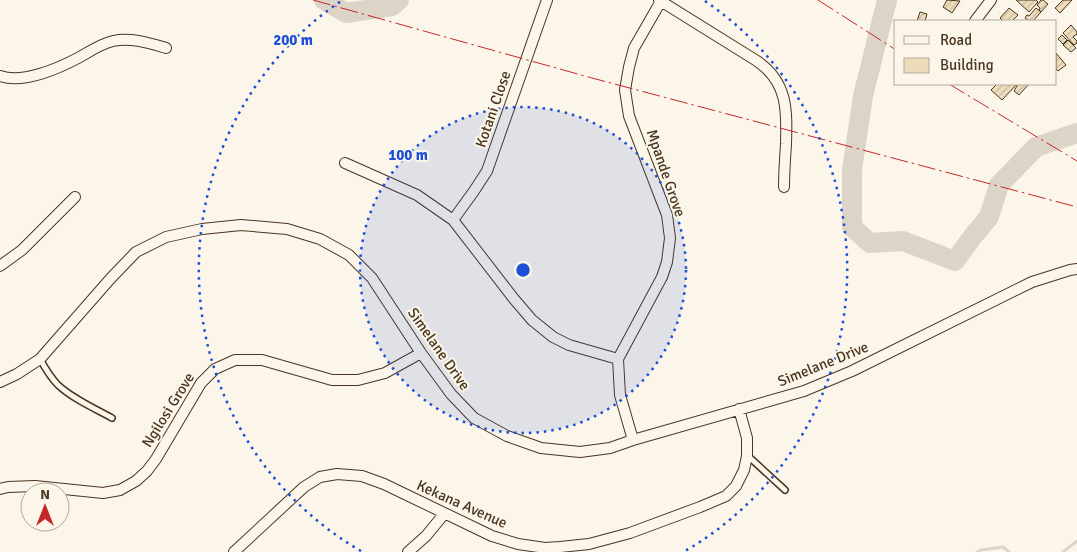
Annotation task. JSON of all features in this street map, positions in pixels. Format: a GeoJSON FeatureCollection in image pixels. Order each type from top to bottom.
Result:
{"type":"FeatureCollection","features":[{"type":"Feature","properties":{"kind":"street","name":"Kotani Close"},"geometry":{"type":"LineString","coordinates":[[453,220],[487,171],[547,0]]}},
{"type":"Feature","properties":{"kind":"street"},"geometry":{"type":"LineString","coordinates":[[976,20],[990,0]]}},
{"type":"Feature","properties":{"kind":"street"},"geometry":{"type":"LineString","coordinates":[[660,1],[757,61],[771,73],[783,95],[786,105],[784,187]]}},
{"type":"Feature","properties":{"kind":"street","name":"Mpande Grove"},"geometry":{"type":"LineString","coordinates":[[618,359],[662,277],[670,238],[667,215],[629,116],[625,90],[634,48],[660,1]]}},
{"type":"Feature","properties":{"kind":"street"},"geometry":{"type":"LineString","coordinates":[[0,76],[13,79],[49,70],[76,59],[101,45],[114,41],[143,42],[166,48]]}},
{"type":"Feature","properties":{"kind":"street"},"geometry":{"type":"LineString","coordinates":[[345,163],[417,195],[453,220],[514,299],[532,320],[553,337],[569,346],[618,359],[620,395],[633,440]]}},
{"type":"Feature","properties":{"kind":"street"},"geometry":{"type":"LineString","coordinates":[[0,266],[22,250],[75,197]]}},
{"type":"Feature","properties":{"kind":"street","name":"Simelane Drive"},"geometry":{"type":"LineString","coordinates":[[0,382],[17,374],[40,359],[136,252],[166,237],[202,228],[241,225],[287,228],[320,239],[348,255],[372,278],[421,353],[451,394],[474,418],[507,436],[541,448],[580,452],[610,448],[804,391],[852,370],[1032,282],[1077,269]]}},
{"type":"Feature","properties":{"kind":"street","name":"Ngilosi Grove"},"geometry":{"type":"LineString","coordinates":[[0,489],[35,486],[103,493],[120,490],[136,481],[147,471],[201,383],[215,369],[235,360],[262,360],[332,380],[358,380],[385,373],[421,353]]}},
{"type":"Feature","properties":{"kind":"street","name":"Kekana Avenue"},"geometry":{"type":"LineString","coordinates":[[234,552],[304,487],[320,477],[337,474],[362,476],[384,484],[492,536],[544,550],[590,544],[630,533],[700,508],[726,496],[736,486],[748,456],[747,438],[740,409]]}},
{"type":"Feature","properties":{"kind":"street"},"geometry":{"type":"LineString","coordinates":[[408,552],[426,536],[444,514]]}},
{"type":"Feature","properties":{"kind":"lane"},"geometry":{"type":"LineString","coordinates":[[40,359],[58,385],[72,396],[112,418]]}},
{"type":"Feature","properties":{"kind":"lane"},"geometry":{"type":"LineString","coordinates":[[748,456],[785,490]]}},
{"type":"Feature","properties":{"kind":"building"},"geometry":{"type":"Polygon","coordinates":[[[947,0],[960,1],[952,13],[943,7],[947,0]]]}},
{"type":"Feature","properties":{"kind":"building"},"geometry":{"type":"Polygon","coordinates":[[[1016,0],[1036,0],[1038,2],[1029,12],[1016,0]]]}},
{"type":"Feature","properties":{"kind":"building"},"geometry":{"type":"Polygon","coordinates":[[[1041,0],[1048,4],[1041,12],[1037,5],[1041,0]]]}},
{"type":"Feature","properties":{"kind":"building"},"geometry":{"type":"Polygon","coordinates":[[[1063,0],[1072,0],[1060,13],[1055,8],[1063,0]]]}},
{"type":"Feature","properties":{"kind":"building"},"geometry":{"type":"Polygon","coordinates":[[[1009,8],[1018,15],[1013,20],[1002,20],[1000,18],[1009,8]]]}},
{"type":"Feature","properties":{"kind":"building"},"geometry":{"type":"Polygon","coordinates":[[[1036,8],[1041,12],[1034,20],[1025,18],[1027,15],[1029,16],[1036,8]]]}},
{"type":"Feature","properties":{"kind":"building"},"geometry":{"type":"Polygon","coordinates":[[[920,12],[927,14],[925,20],[917,20],[920,12]]]}},
{"type":"Feature","properties":{"kind":"building"},"geometry":{"type":"Polygon","coordinates":[[[1071,25],[1077,32],[1073,37],[1077,41],[1074,45],[1063,33],[1071,25]]]}},
{"type":"Feature","properties":{"kind":"building"},"geometry":{"type":"Polygon","coordinates":[[[1062,35],[1067,40],[1063,44],[1058,39],[1062,35]]]}},
{"type":"Feature","properties":{"kind":"building"},"geometry":{"type":"Polygon","coordinates":[[[1068,40],[1076,48],[1071,52],[1063,45],[1068,40]]]}},
{"type":"Feature","properties":{"kind":"building"},"geometry":{"type":"Polygon","coordinates":[[[1057,54],[1066,65],[1057,70],[1057,54]]]}},
{"type":"Feature","properties":{"kind":"building"},"geometry":{"type":"Polygon","coordinates":[[[996,85],[1016,85],[1002,100],[991,90],[996,85]]]}},
{"type":"Feature","properties":{"kind":"building"},"geometry":{"type":"Polygon","coordinates":[[[1017,85],[1028,85],[1019,95],[1014,91],[1017,85]]]}},
{"type":"Feature","properties":{"kind":"waterway"},"geometry":{"type":"LineString","coordinates":[[324,0],[346,13],[392,6],[399,0]]}},
{"type":"Feature","properties":{"kind":"waterway"},"geometry":{"type":"LineString","coordinates":[[887,0],[863,96],[852,170],[852,227],[870,243],[903,241],[955,261],[989,217],[999,185],[1036,147],[1077,133]]}},
{"type":"Feature","properties":{"kind":"waterway"},"geometry":{"type":"LineString","coordinates":[[1063,552],[1077,541]]}},
{"type":"Feature","properties":{"kind":"waterway"},"geometry":{"type":"LineString","coordinates":[[977,552],[1003,547],[1009,552]]}},
{"type":"Feature","properties":{"kind":"power"},"geometry":{"type":"LineString","coordinates":[[313,0],[592,78],[1077,207]]}},
{"type":"Feature","properties":{"kind":"power"},"geometry":{"type":"LineString","coordinates":[[818,0],[894,49]]}},
{"type":"Feature","properties":{"kind":"power"},"geometry":{"type":"LineString","coordinates":[[951,85],[1077,161]]}}]}
